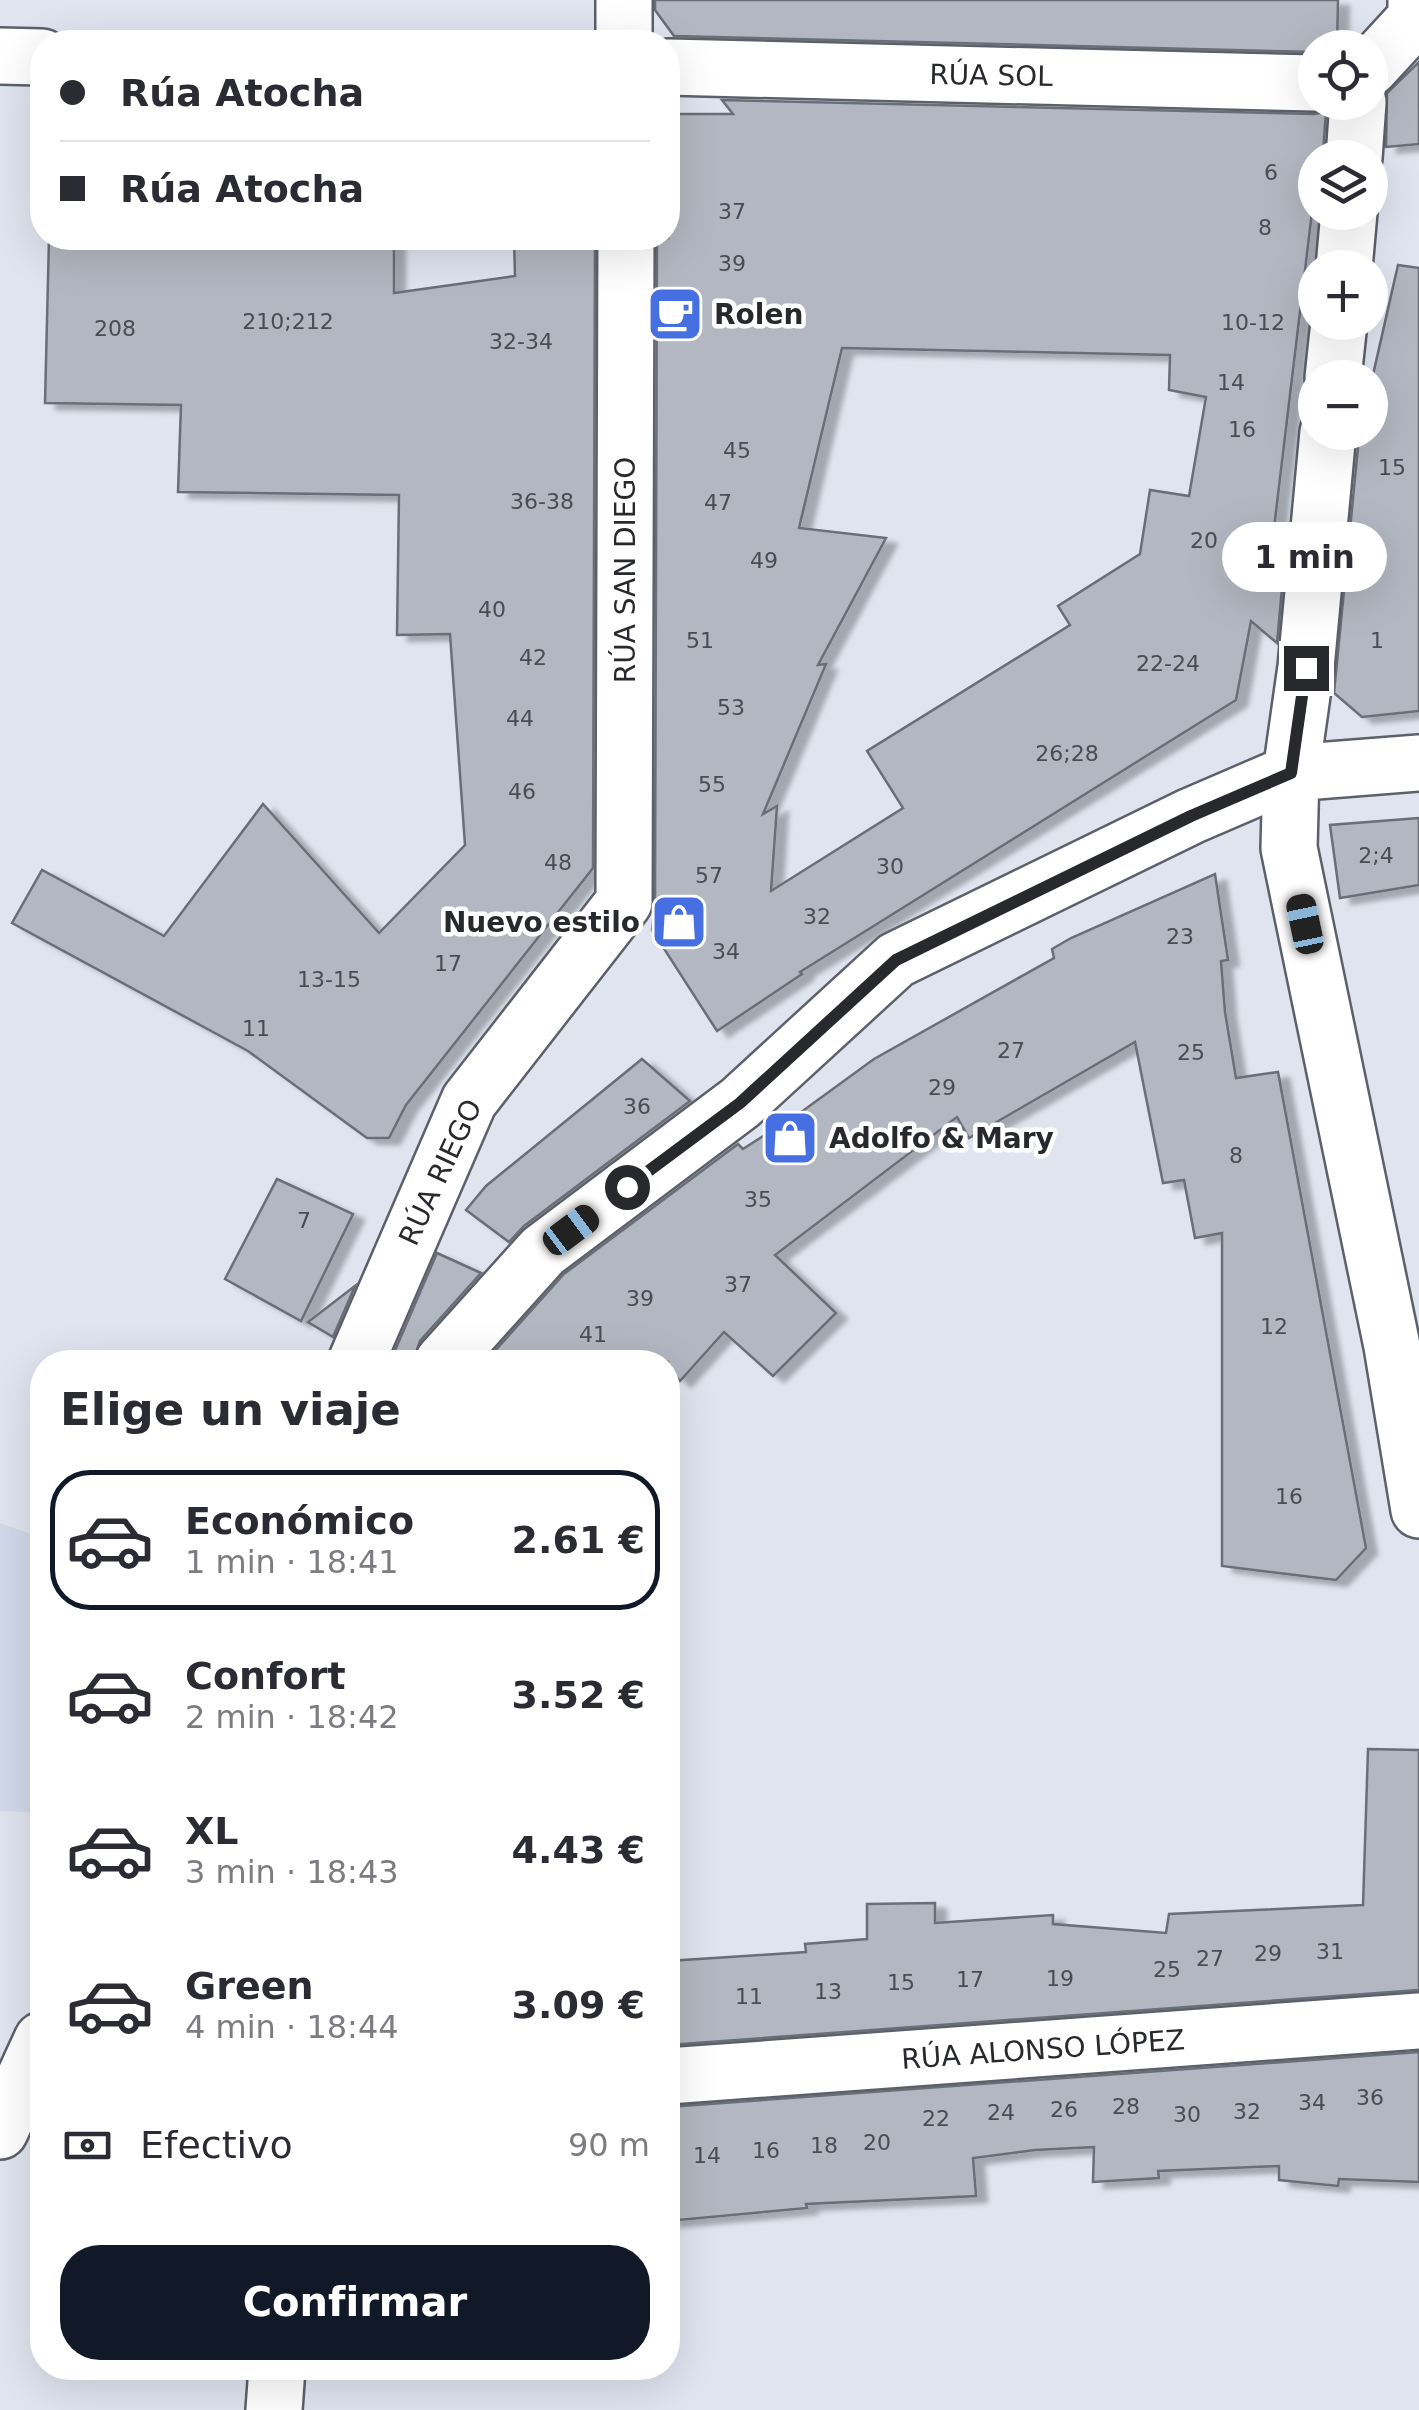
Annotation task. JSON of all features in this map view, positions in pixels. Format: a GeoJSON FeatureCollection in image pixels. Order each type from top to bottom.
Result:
{"type":"FeatureCollection","features":[{"type":"Feature","properties":{"kind":"street"},"geometry":{"type":"LineString","coordinates":[[624,0],[624,30]]}},
{"type":"Feature","properties":{"kind":"street"},"geometry":{"type":"LineString","coordinates":[[1388,47],[1417,12]]}},
{"type":"Feature","properties":{"kind":"street"},"geometry":{"type":"LineString","coordinates":[[0,56],[30,56]]}},
{"type":"Feature","properties":{"kind":"street","name":"RÚA SOL"},"geometry":{"type":"LineString","coordinates":[[680,67],[1298,83]]}},
{"type":"Feature","properties":{"kind":"street","name":"RÚA SAN DIEGO"},"geometry":{"type":"LineString","coordinates":[[624,902],[626,250]]}},
{"type":"Feature","properties":{"kind":"street"},"geometry":{"type":"LineString","coordinates":[[1326,450],[1306,668],[1291,773],[1290,848],[1405,1343],[1419,1510]]}},
{"type":"Feature","properties":{"kind":"street"},"geometry":{"type":"LineString","coordinates":[[454,1350],[543,1251],[740,1103],[896,960],[1173,825],[1291,773],[1419,763]]}},
{"type":"Feature","properties":{"kind":"street","name":"RÚA RIEGO"},"geometry":{"type":"LineString","coordinates":[[361,1350],[469,1101],[624,902]]}},
{"type":"Feature","properties":{"kind":"street","name":"RÚA ALONSO LÓPEZ"},"geometry":{"type":"LineString","coordinates":[[680,2075],[1419,2021]]}},
{"type":"Feature","properties":{"kind":"street"},"geometry":{"type":"LineString","coordinates":[[30,2067],[0,2134],[30,2133]]}},
{"type":"Feature","properties":{"kind":"street"},"geometry":{"type":"LineString","coordinates":[[274,2410],[277,2380]]}},
{"type":"Feature","properties":{"kind":"shaded area"},"geometry":{"type":"Polygon","coordinates":[[[0,1523],[30,1534],[30,1812],[0,1811],[0,1523]]]}},
{"type":"Feature","properties":{"kind":"building"},"geometry":{"type":"Polygon","coordinates":[[[655,0],[1338,0],[1337,30],[1298,30],[1298,52],[680,36],[680,30],[670,30],[655,10],[655,0]]]}},
{"type":"Feature","properties":{"kind":"building"},"geometry":{"type":"Polygon","coordinates":[[[1419,62],[1419,144],[1388,147],[1388,92],[1419,62]]]}},
{"type":"Feature","properties":{"kind":"building"},"geometry":{"type":"Polygon","coordinates":[[[722,100],[1298,114],[1298,120],[1325,120],[1324,140],[1298,140],[1298,230],[1310,230],[1307,250],[1298,250],[1298,328],[1271,553],[1285,555],[1277,643],[1251,621],[1236,700],[800,972],[717,1031],[652,930],[657,250],[680,250],[680,114],[733,114],[722,100]],[[842,348],[799,528],[886,538],[818,665],[826,664],[763,814],[777,806],[771,891],[903,808],[867,751],[1070,625],[1058,606],[1140,554],[1150,490],[1189,496],[1206,397],[1169,390],[1170,355],[842,348]]]}},
{"type":"Feature","properties":{"kind":"building"},"geometry":{"type":"Polygon","coordinates":[[[49,250],[394,250],[394,293],[515,276],[514,250],[595,250],[593,868],[406,1105],[389,1138],[367,1138],[248,1051],[12,923],[42,870],[164,936],[263,804],[379,933],[465,845],[450,634],[397,635],[399,495],[178,492],[181,405],[45,403],[49,250]]]}},
{"type":"Feature","properties":{"kind":"building"},"geometry":{"type":"Polygon","coordinates":[[[1398,265],[1419,268],[1419,711],[1362,717],[1334,693],[1358,450],[1388,450],[1388,360],[1376,360],[1381,340],[1388,340],[1388,309],[1398,265]]]}},
{"type":"Feature","properties":{"kind":"building"},"geometry":{"type":"Polygon","coordinates":[[[1419,818],[1419,885],[1340,898],[1330,825],[1419,818]]]}},
{"type":"Feature","properties":{"kind":"building"},"geometry":{"type":"Polygon","coordinates":[[[1215,874],[1228,960],[1221,961],[1225,1012],[1236,1078],[1278,1072],[1366,1548],[1336,1580],[1222,1566],[1222,1233],[1195,1238],[1184,1180],[1163,1183],[1135,1042],[969,1138],[957,1117],[775,1255],[836,1313],[773,1376],[724,1332],[680,1381],[680,1350],[496,1350],[564,1274],[738,1144],[743,1149],[874,1059],[1054,958],[1052,949],[1215,874]]]}},
{"type":"Feature","properties":{"kind":"building"},"geometry":{"type":"Polygon","coordinates":[[[642,1059],[690,1101],[524,1226],[509,1242],[466,1210],[486,1186],[642,1059]]]}},
{"type":"Feature","properties":{"kind":"building"},"geometry":{"type":"Polygon","coordinates":[[[277,1179],[353,1214],[301,1321],[225,1279],[277,1179]]]}},
{"type":"Feature","properties":{"kind":"building"},"geometry":{"type":"Polygon","coordinates":[[[437,1253],[481,1273],[420,1341],[417,1350],[395,1350],[437,1253]]]}},
{"type":"Feature","properties":{"kind":"building"},"geometry":{"type":"Polygon","coordinates":[[[355,1286],[333,1337],[308,1322],[355,1286]]]}},
{"type":"Feature","properties":{"kind":"building"},"geometry":{"type":"Polygon","coordinates":[[[1368,1749],[1419,1750],[1419,1990],[680,2044],[680,1960],[806,1952],[805,1944],[867,1939],[867,1904],[935,1903],[935,1923],[1053,1915],[1053,1924],[1166,1933],[1169,1914],[1363,1905],[1368,1749]]]}},
{"type":"Feature","properties":{"kind":"building"},"geometry":{"type":"Polygon","coordinates":[[[1419,2052],[1419,2182],[1339,2179],[1338,2186],[1279,2180],[1279,2166],[1158,2171],[1159,2178],[1093,2182],[1094,2147],[1035,2150],[973,2158],[976,2196],[806,2204],[807,2208],[680,2220],[680,2106],[1419,2052]]]}},
{"type":"Feature","properties":{"kind":"place","name":"Rolen"},"geometry":{"type":"Point","coordinates":[675,314]}},
{"type":"Feature","properties":{"kind":"place","name":"Nuevo estilo"},"geometry":{"type":"Point","coordinates":[679,922]}},
{"type":"Feature","properties":{"kind":"place","name":"Adolfo & Mary"},"geometry":{"type":"Point","coordinates":[790,1138]}},
{"type":"Feature","properties":{"kind":"route"},"geometry":{"type":"LineString","coordinates":[[627,1187],[740,1103],[896,960],[1191,816],[1291,773],[1306,668]]}}]}
